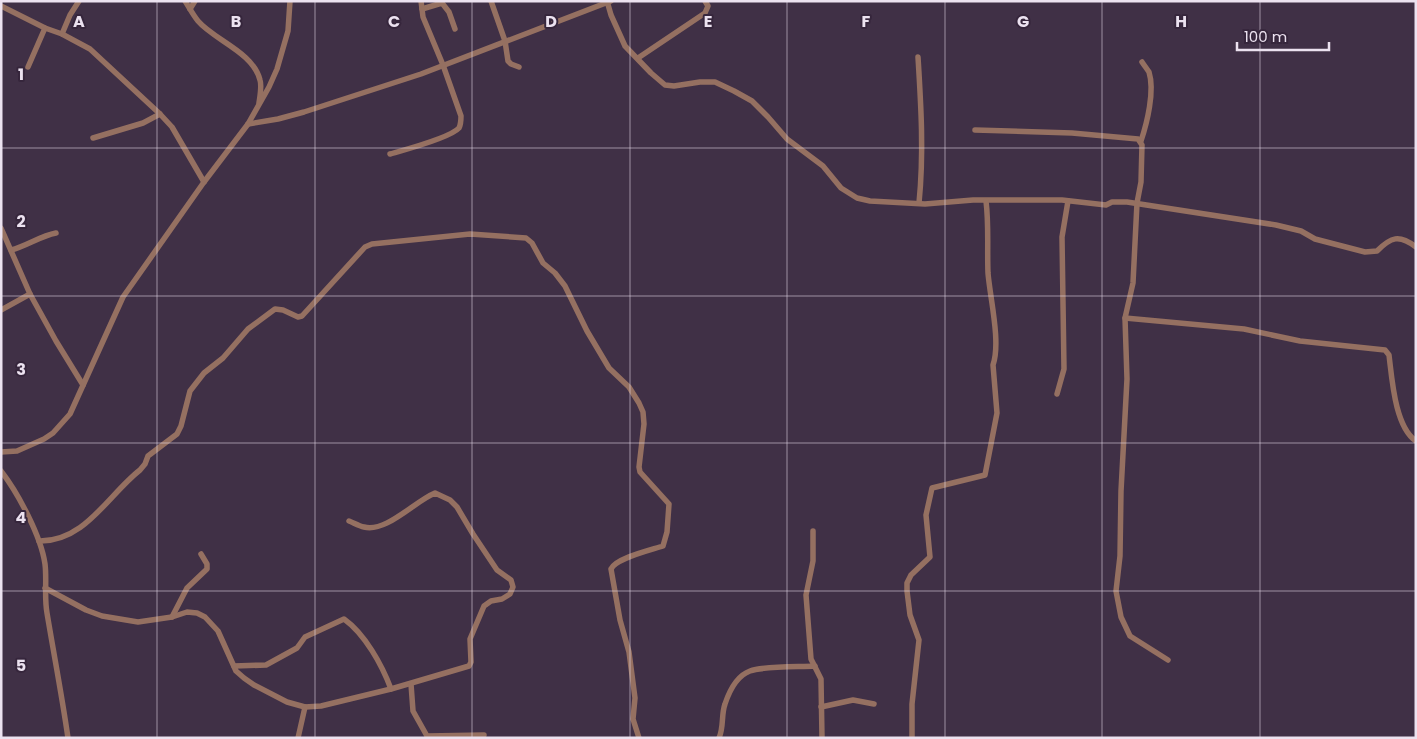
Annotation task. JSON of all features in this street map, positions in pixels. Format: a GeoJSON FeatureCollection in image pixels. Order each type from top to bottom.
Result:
{"type":"FeatureCollection","features":[{"type":"Feature","properties":{"kind":"street"},"geometry":{"type":"LineString","coordinates":[[62,34],[70,15],[79,1]]}},
{"type":"Feature","properties":{"kind":"street"},"geometry":{"type":"LineString","coordinates":[[185,1],[197,21],[237,50],[256,70],[260,80],[259,105]]}},
{"type":"Feature","properties":{"kind":"street"},"geometry":{"type":"LineString","coordinates":[[190,9],[195,1]]}},
{"type":"Feature","properties":{"kind":"street"},"geometry":{"type":"LineString","coordinates":[[1,452],[17,451],[31,446],[53,433],[70,414],[123,297],[204,182],[248,124],[269,88],[280,60],[288,31],[290,1]]}},
{"type":"Feature","properties":{"kind":"street"},"geometry":{"type":"LineString","coordinates":[[390,154],[431,141],[458,128],[461,122],[461,116],[443,65],[422,17],[421,1]]}},
{"type":"Feature","properties":{"kind":"street"},"geometry":{"type":"LineString","coordinates":[[491,1],[505,41],[508,60],[511,64],[519,66]]}},
{"type":"Feature","properties":{"kind":"street"},"geometry":{"type":"LineString","coordinates":[[638,58],[705,13],[708,6],[705,1]]}},
{"type":"Feature","properties":{"kind":"street"},"geometry":{"type":"LineString","coordinates":[[248,124],[304,112],[443,65],[608,2],[610,16],[625,46],[651,74],[665,85],[674,86],[715,82],[752,101],[787,139],[823,166],[847,192],[857,198],[870,201],[940,204],[986,201],[1068,201],[1106,206],[1119,202],[1137,203],[1276,225],[1301,231],[1315,239],[1366,252],[1377,251],[1387,242],[1397,238],[1416,247]]}},
{"type":"Feature","properties":{"kind":"street"},"geometry":{"type":"LineString","coordinates":[[422,9],[442,3],[449,12],[455,29]]}},
{"type":"Feature","properties":{"kind":"street"},"geometry":{"type":"LineString","coordinates":[[1,6],[90,48],[172,127],[204,182]]}},
{"type":"Feature","properties":{"kind":"street"},"geometry":{"type":"LineString","coordinates":[[28,67],[45,28]]}},
{"type":"Feature","properties":{"kind":"street"},"geometry":{"type":"LineString","coordinates":[[918,57],[922,109],[919,202]]}},
{"type":"Feature","properties":{"kind":"street"},"geometry":{"type":"LineString","coordinates":[[1142,62],[1149,72],[1149,109],[1141,141],[1141,182],[1137,203],[1133,282],[1125,318],[1127,379],[1121,491],[1120,556],[1116,591],[1121,617],[1130,636],[1168,660]]}},
{"type":"Feature","properties":{"kind":"street"},"geometry":{"type":"LineString","coordinates":[[93,138],[143,123],[160,114]]}},
{"type":"Feature","properties":{"kind":"street"},"geometry":{"type":"LineString","coordinates":[[975,130],[1072,133],[1141,141]]}},
{"type":"Feature","properties":{"kind":"street"},"geometry":{"type":"LineString","coordinates":[[912,738],[912,704],[919,640],[910,615],[906,591],[911,575],[930,557],[926,515],[932,488],[985,475],[997,413],[992,364],[995,358],[995,318],[988,272],[989,225],[986,201]]}},
{"type":"Feature","properties":{"kind":"street"},"geometry":{"type":"LineString","coordinates":[[1057,394],[1064,369],[1062,237],[1068,201]]}},
{"type":"Feature","properties":{"kind":"street"},"geometry":{"type":"LineString","coordinates":[[1,228],[30,294],[83,386]]}},
{"type":"Feature","properties":{"kind":"street"},"geometry":{"type":"LineString","coordinates":[[11,250],[56,233]]}},
{"type":"Feature","properties":{"kind":"street"},"geometry":{"type":"LineString","coordinates":[[39,541],[52,541],[69,536],[81,528],[140,470],[148,456],[177,434],[181,426],[190,391],[204,373],[223,358],[248,329],[274,309],[284,310],[298,317],[302,316],[365,247],[391,242],[470,234],[526,238],[532,243],[543,263],[555,273],[565,286],[587,331],[609,368],[629,387],[639,403],[643,412],[644,424],[640,472],[670,504],[667,532],[663,546],[623,559],[614,564],[611,569],[620,620],[629,652],[635,698],[633,719],[639,738]]}},
{"type":"Feature","properties":{"kind":"street"},"geometry":{"type":"LineString","coordinates":[[1,310],[30,294]]}},
{"type":"Feature","properties":{"kind":"street"},"geometry":{"type":"LineString","coordinates":[[1125,318],[1244,329],[1300,341],[1385,350],[1389,355],[1395,401],[1408,434],[1416,441]]}},
{"type":"Feature","properties":{"kind":"street"},"geometry":{"type":"LineString","coordinates":[[1,471],[9,481],[39,541],[45,567],[46,608],[68,738]]}},
{"type":"Feature","properties":{"kind":"street"},"geometry":{"type":"LineString","coordinates":[[45,588],[86,610],[102,616],[138,622],[172,617],[187,612],[197,613],[204,617],[218,631],[236,670],[254,685],[287,702],[305,707],[320,706],[391,689],[469,666],[471,662],[470,639],[484,606],[510,594],[513,587],[511,580],[497,570],[457,507],[450,500],[435,493],[427,496],[398,517],[380,525],[366,528],[349,521]]}},
{"type":"Feature","properties":{"kind":"street"},"geometry":{"type":"LineString","coordinates":[[813,532],[812,561],[806,595],[811,659],[821,679],[822,738]]}},
{"type":"Feature","properties":{"kind":"street"},"geometry":{"type":"LineString","coordinates":[[172,617],[187,588],[207,569],[207,564],[201,554]]}},
{"type":"Feature","properties":{"kind":"street"},"geometry":{"type":"LineString","coordinates":[[234,666],[266,665],[296,648],[305,637],[344,619],[366,642],[379,661],[391,689]]}},
{"type":"Feature","properties":{"kind":"street"},"geometry":{"type":"LineString","coordinates":[[719,738],[723,728],[724,708],[729,692],[740,677],[750,671],[815,666]]}},
{"type":"Feature","properties":{"kind":"street"},"geometry":{"type":"LineString","coordinates":[[411,684],[413,711],[427,737],[484,735]]}},
{"type":"Feature","properties":{"kind":"street"},"geometry":{"type":"LineString","coordinates":[[821,708],[853,700],[874,704]]}},
{"type":"Feature","properties":{"kind":"street"},"geometry":{"type":"LineString","coordinates":[[298,738],[305,707]]}}]}
